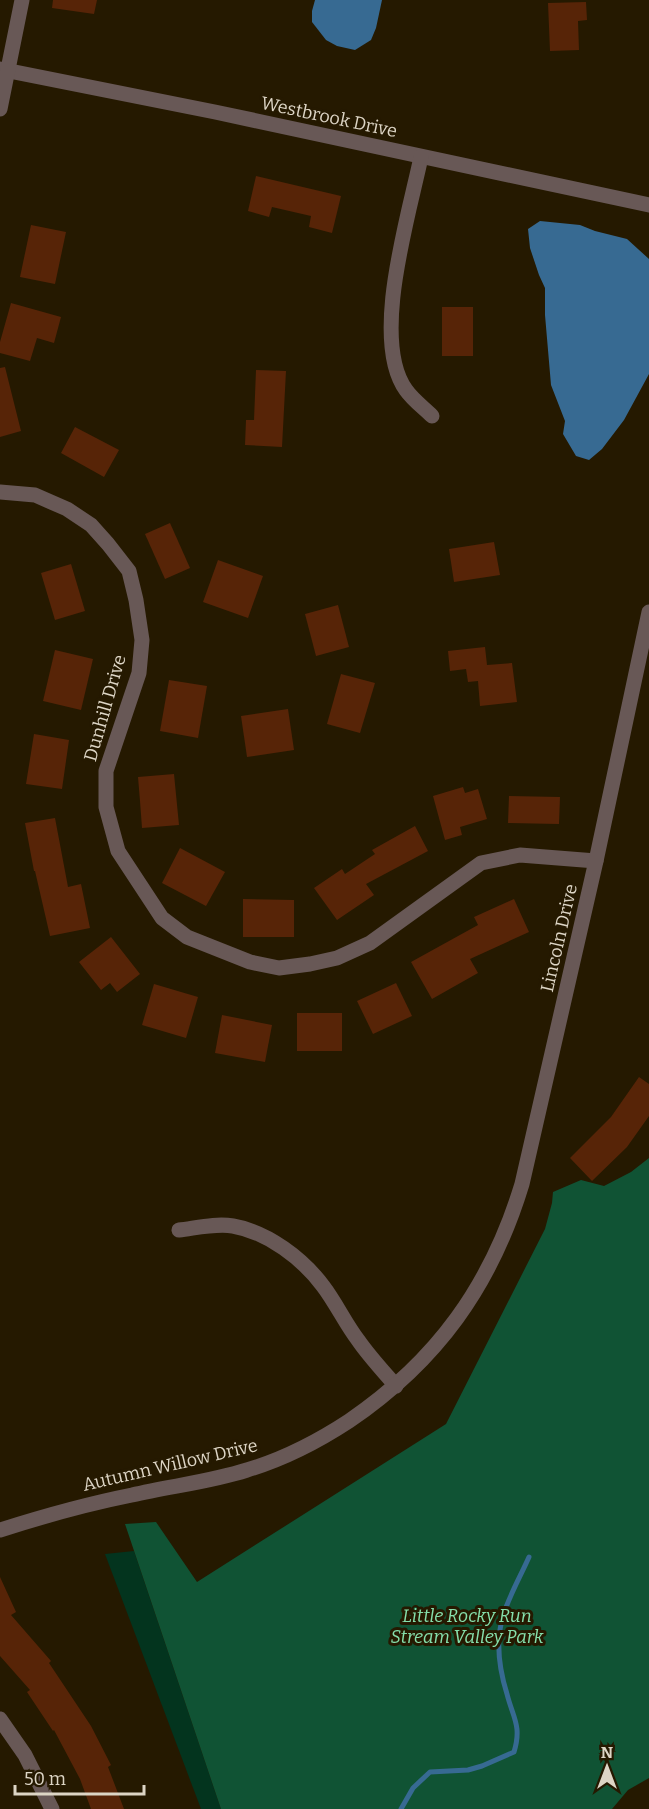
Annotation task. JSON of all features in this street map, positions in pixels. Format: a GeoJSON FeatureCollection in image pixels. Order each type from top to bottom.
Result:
{"type":"FeatureCollection","features":[{"type":"Feature","properties":{"kind":"street"},"geometry":{"type":"LineString","coordinates":[[0,109],[4,70],[22,0]]}},
{"type":"Feature","properties":{"kind":"street","name":"Westbrook Drive"},"geometry":{"type":"LineString","coordinates":[[4,70],[215,112],[421,158],[649,205]]}},
{"type":"Feature","properties":{"kind":"street"},"geometry":{"type":"LineString","coordinates":[[421,158],[395,273],[392,342],[397,371],[406,390],[432,416]]}},
{"type":"Feature","properties":{"kind":"street","name":"Dunhill Drive"},"geometry":{"type":"LineString","coordinates":[[0,492],[35,495],[67,509],[91,525],[129,571],[142,640],[139,673],[106,771],[106,807],[118,851],[162,918],[187,937],[250,962],[279,968],[310,964],[337,958],[370,943],[481,863],[520,855],[596,861]]}},
{"type":"Feature","properties":{"kind":"street","name":"Lincoln Drive"},"geometry":{"type":"LineString","coordinates":[[489,1268],[511,1219],[522,1184],[596,861],[649,612]]}},
{"type":"Feature","properties":{"kind":"street"},"geometry":{"type":"LineString","coordinates":[[179,1230],[234,1226],[283,1248],[313,1274],[358,1340],[396,1386]]}},
{"type":"Feature","properties":{"kind":"street","name":"Autumn Willow Drive"},"geometry":{"type":"LineString","coordinates":[[0,1530],[85,1505],[247,1470],[284,1457],[320,1440],[396,1386],[419,1364],[446,1335],[489,1268]]}},
{"type":"Feature","properties":{"kind":"street"},"geometry":{"type":"LineString","coordinates":[[0,1719],[25,1755],[52,1809]]}},
{"type":"Feature","properties":{"kind":"green space","name":"Little Rocky Run Stream Valley Park"},"geometry":{"type":"Polygon","coordinates":[[[649,1158],[649,1778],[628,1790],[612,1809],[221,1809],[125,1524],[156,1522],[197,1582],[446,1424],[545,1229],[553,1192],[581,1180],[604,1186],[631,1172],[649,1158]]]}},
{"type":"Feature","properties":{"kind":"green space"},"geometry":{"type":"Polygon","coordinates":[[[134,1551],[221,1809],[201,1809],[105,1554],[134,1551]]]}},
{"type":"Feature","properties":{"kind":"water"},"geometry":{"type":"Polygon","coordinates":[[[315,0],[382,0],[371,40],[355,50],[337,46],[326,40],[312,22],[315,0]]]}},
{"type":"Feature","properties":{"kind":"water"},"geometry":{"type":"Polygon","coordinates":[[[540,221],[580,225],[627,239],[649,259],[649,374],[624,420],[602,449],[589,460],[576,456],[563,434],[565,421],[551,385],[545,288],[530,248],[528,229],[540,221]]]}},
{"type":"Feature","properties":{"kind":"building"},"geometry":{"type":"Polygon","coordinates":[[[53,0],[97,0],[94,14],[52,8],[53,0]]]}},
{"type":"Feature","properties":{"kind":"building"},"geometry":{"type":"Polygon","coordinates":[[[586,2],[587,20],[578,21],[579,50],[550,51],[548,3],[586,2]]]}},
{"type":"Feature","properties":{"kind":"building"},"geometry":{"type":"Polygon","coordinates":[[[256,176],[341,196],[332,233],[309,227],[311,216],[272,207],[269,217],[248,211],[256,176]]]}},
{"type":"Feature","properties":{"kind":"building"},"geometry":{"type":"Polygon","coordinates":[[[31,225],[66,232],[55,284],[20,277],[31,225]]]}},
{"type":"Feature","properties":{"kind":"building"},"geometry":{"type":"Polygon","coordinates":[[[11,303],[61,317],[54,343],[37,338],[30,361],[0,353],[0,342],[11,303]]]}},
{"type":"Feature","properties":{"kind":"building"},"geometry":{"type":"Polygon","coordinates":[[[442,307],[473,307],[473,356],[442,356],[442,307]]]}},
{"type":"Feature","properties":{"kind":"building"},"geometry":{"type":"Polygon","coordinates":[[[5,367],[21,431],[0,437],[0,368],[5,367]]]}},
{"type":"Feature","properties":{"kind":"building"},"geometry":{"type":"Polygon","coordinates":[[[256,370],[286,371],[282,447],[245,445],[246,420],[254,420],[256,370]]]}},
{"type":"Feature","properties":{"kind":"building"},"geometry":{"type":"Polygon","coordinates":[[[75,427],[119,450],[104,477],[61,453],[75,427]]]}},
{"type":"Feature","properties":{"kind":"building"},"geometry":{"type":"Polygon","coordinates":[[[170,523],[190,568],[165,579],[145,534],[170,523]]]}},
{"type":"Feature","properties":{"kind":"building"},"geometry":{"type":"Polygon","coordinates":[[[494,542],[500,575],[454,582],[449,549],[494,542]]]}},
{"type":"Feature","properties":{"kind":"building"},"geometry":{"type":"Polygon","coordinates":[[[218,560],[263,576],[248,618],[203,602],[218,560]]]}},
{"type":"Feature","properties":{"kind":"building"},"geometry":{"type":"Polygon","coordinates":[[[71,564],[85,611],[55,620],[41,573],[71,564]]]}},
{"type":"Feature","properties":{"kind":"building"},"geometry":{"type":"Polygon","coordinates":[[[338,605],[349,647],[316,656],[305,614],[338,605]]]}},
{"type":"Feature","properties":{"kind":"building"},"geometry":{"type":"Polygon","coordinates":[[[485,647],[487,665],[512,663],[517,702],[480,706],[478,681],[468,682],[466,669],[450,671],[448,651],[485,647]]]}},
{"type":"Feature","properties":{"kind":"building"},"geometry":{"type":"Polygon","coordinates":[[[55,650],[93,659],[81,710],[43,701],[55,650]]]}},
{"type":"Feature","properties":{"kind":"building"},"geometry":{"type":"Polygon","coordinates":[[[341,674],[375,683],[360,733],[327,724],[341,674]]]}},
{"type":"Feature","properties":{"kind":"building"},"geometry":{"type":"Polygon","coordinates":[[[169,680],[207,686],[198,738],[160,731],[169,680]]]}},
{"type":"Feature","properties":{"kind":"building"},"geometry":{"type":"Polygon","coordinates":[[[288,709],[294,750],[247,757],[241,716],[288,709]]]}},
{"type":"Feature","properties":{"kind":"building"},"geometry":{"type":"Polygon","coordinates":[[[34,734],[69,740],[62,789],[26,784],[34,734]]]}},
{"type":"Feature","properties":{"kind":"building"},"geometry":{"type":"Polygon","coordinates":[[[174,774],[179,825],[142,828],[138,777],[174,774]]]}},
{"type":"Feature","properties":{"kind":"building"},"geometry":{"type":"Polygon","coordinates":[[[463,787],[465,793],[478,789],[487,819],[460,827],[462,835],[445,840],[433,796],[463,787]]]}},
{"type":"Feature","properties":{"kind":"building"},"geometry":{"type":"Polygon","coordinates":[[[509,796],[560,797],[559,824],[508,823],[509,796]]]}},
{"type":"Feature","properties":{"kind":"building"},"geometry":{"type":"Polygon","coordinates":[[[55,818],[68,887],[81,884],[90,928],[50,936],[25,823],[55,818]]]}},
{"type":"Feature","properties":{"kind":"building"},"geometry":{"type":"Polygon","coordinates":[[[415,826],[428,851],[366,884],[374,895],[337,920],[314,888],[342,869],[345,874],[375,854],[372,850],[415,826]]]}},
{"type":"Feature","properties":{"kind":"building"},"geometry":{"type":"Polygon","coordinates":[[[180,848],[225,872],[206,906],[162,883],[180,848]]]}},
{"type":"Feature","properties":{"kind":"building"},"geometry":{"type":"Polygon","coordinates":[[[243,899],[294,900],[294,937],[243,937],[243,899]]]}},
{"type":"Feature","properties":{"kind":"building"},"geometry":{"type":"Polygon","coordinates":[[[514,899],[529,932],[470,959],[478,973],[432,999],[411,962],[478,925],[474,917],[514,899]]]}},
{"type":"Feature","properties":{"kind":"building"},"geometry":{"type":"Polygon","coordinates":[[[111,937],[140,974],[117,992],[110,983],[101,990],[79,962],[111,937]]]}},
{"type":"Feature","properties":{"kind":"building"},"geometry":{"type":"Polygon","coordinates":[[[396,983],[412,1016],[373,1034],[357,1001],[396,983]]]}},
{"type":"Feature","properties":{"kind":"building"},"geometry":{"type":"Polygon","coordinates":[[[154,984],[198,997],[186,1038],[142,1025],[154,984]]]}},
{"type":"Feature","properties":{"kind":"building"},"geometry":{"type":"Polygon","coordinates":[[[297,1013],[342,1013],[342,1051],[297,1051],[297,1013]]]}},
{"type":"Feature","properties":{"kind":"building"},"geometry":{"type":"Polygon","coordinates":[[[222,1015],[272,1025],[265,1062],[215,1053],[222,1015]]]}},
{"type":"Feature","properties":{"kind":"building"},"geometry":{"type":"Polygon","coordinates":[[[639,1077],[649,1084],[649,1116],[627,1147],[592,1181],[570,1158],[611,1117],[639,1077]]]}},
{"type":"Feature","properties":{"kind":"building"},"geometry":{"type":"Polygon","coordinates":[[[0,1577],[16,1612],[11,1615],[51,1661],[49,1663],[91,1726],[111,1765],[108,1767],[124,1809],[91,1809],[80,1779],[54,1730],[27,1692],[30,1690],[0,1656],[0,1577]]]}},
{"type":"Feature","properties":{"kind":"waterway"},"geometry":{"type":"LineString","coordinates":[[401,1809],[413,1788],[430,1772],[468,1770],[514,1752],[517,1729],[502,1674],[499,1639],[506,1607],[529,1557]]}}]}
